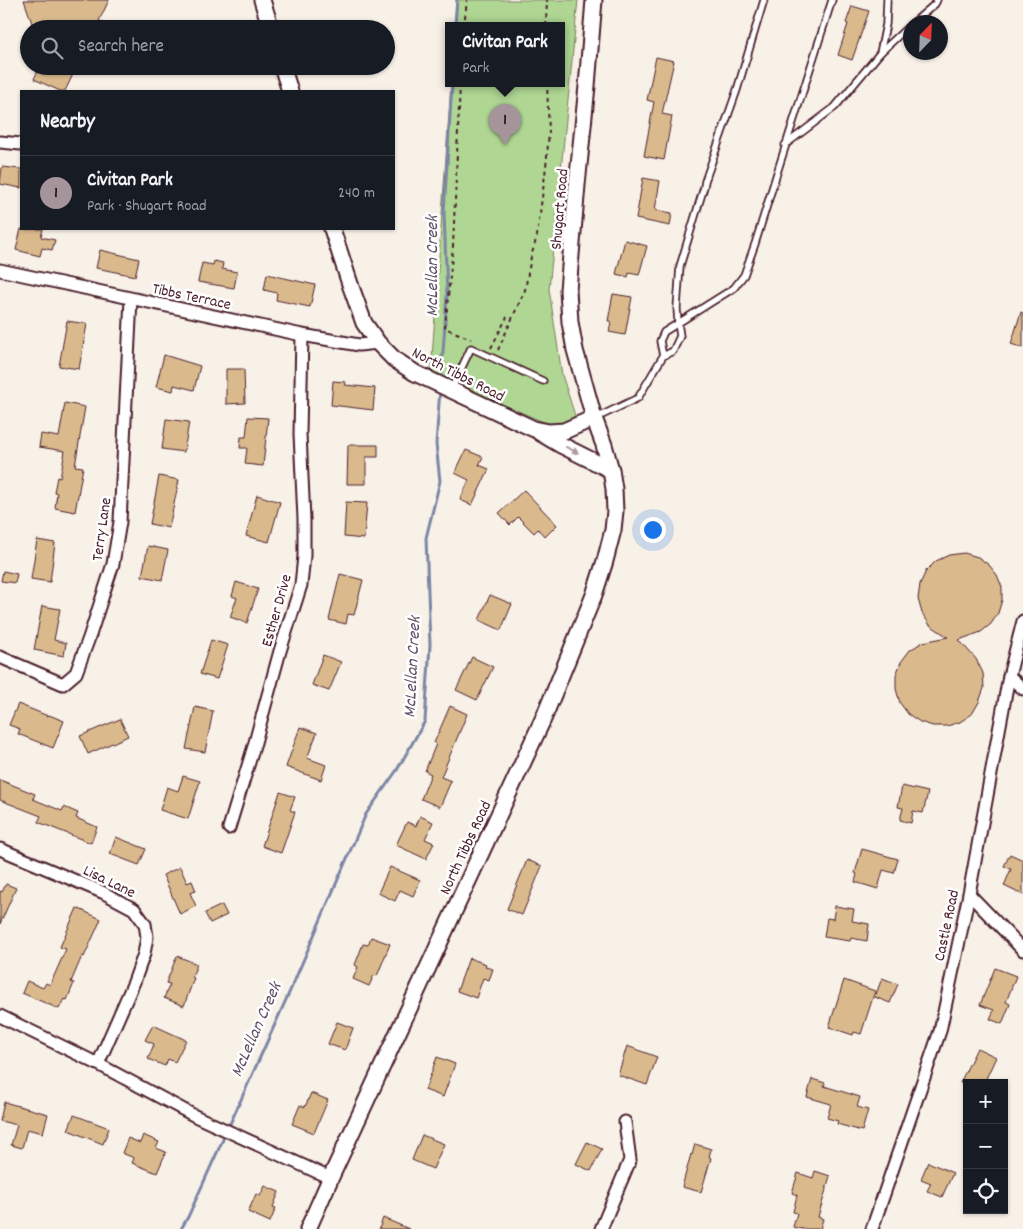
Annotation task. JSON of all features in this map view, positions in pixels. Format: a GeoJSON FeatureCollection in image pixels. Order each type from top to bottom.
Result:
{"type":"FeatureCollection","features":[{"type":"Feature","properties":{"kind":"street"},"geometry":{"type":"LineString","coordinates":[[262,0],[268,20]]}},
{"type":"Feature","properties":{"kind":"street","name":"Shugart Road"},"geometry":{"type":"LineString","coordinates":[[594,0],[568,290],[570,322],[575,350],[594,418]]}},
{"type":"Feature","properties":{"kind":"street"},"geometry":{"type":"LineString","coordinates":[[285,75],[290,90]]}},
{"type":"Feature","properties":{"kind":"street"},"geometry":{"type":"LineString","coordinates":[[0,142],[20,144]]}},
{"type":"Feature","properties":{"kind":"street","name":"North Tibbs Road"},"geometry":{"type":"LineString","coordinates":[[332,230],[364,323],[378,343],[394,359],[414,373],[534,428],[561,445],[611,470]]}},
{"type":"Feature","properties":{"kind":"street","name":"Tibbs Terrace"},"geometry":{"type":"LineString","coordinates":[[0,270],[302,335],[358,345],[378,343]]}},
{"type":"Feature","properties":{"kind":"street","name":"Terry Lane"},"geometry":{"type":"LineString","coordinates":[[0,657],[63,684],[76,673],[113,564],[120,522],[131,299]]}},
{"type":"Feature","properties":{"kind":"street","name":"Esther Drive"},"geometry":{"type":"LineString","coordinates":[[229,828],[301,585],[304,556],[300,434],[302,335]]}},
{"type":"Feature","properties":{"kind":"street","name":"North Tibbs Road"},"geometry":{"type":"LineString","coordinates":[[308,1229],[544,717],[594,595],[605,561],[613,530],[615,511],[611,470],[594,418],[564,431],[549,432],[534,428]]}},
{"type":"Feature","properties":{"kind":"street","name":"Castle Road"},"geometry":{"type":"LineString","coordinates":[[872,1229],[940,1031],[969,894],[1009,676],[1023,621]]}},
{"type":"Feature","properties":{"kind":"street"},"geometry":{"type":"LineString","coordinates":[[1009,676],[1023,690]]}},
{"type":"Feature","properties":{"kind":"street","name":"Lisa Lane"},"geometry":{"type":"LineString","coordinates":[[0,849],[102,892],[134,909],[145,924],[147,937],[144,954],[134,982],[98,1064]]}},
{"type":"Feature","properties":{"kind":"street"},"geometry":{"type":"LineString","coordinates":[[969,894],[1023,950]]}},
{"type":"Feature","properties":{"kind":"street"},"geometry":{"type":"LineString","coordinates":[[0,1016],[98,1064],[195,1116],[330,1178]]}},
{"type":"Feature","properties":{"kind":"street"},"geometry":{"type":"LineString","coordinates":[[601,1229],[630,1160],[625,1122]]}},
{"type":"Feature","properties":{"kind":"lane"},"geometry":{"type":"LineString","coordinates":[[594,418],[638,398],[662,356],[673,351],[680,336],[677,308],[680,266],[705,181],[737,90],[764,0]]}},
{"type":"Feature","properties":{"kind":"lane"},"geometry":{"type":"LineString","coordinates":[[662,356],[660,341],[664,332],[734,288],[744,275],[832,0]]}},
{"type":"Feature","properties":{"kind":"lane"},"geometry":{"type":"LineString","coordinates":[[880,53],[886,24],[888,0]]}},
{"type":"Feature","properties":{"kind":"lane"},"geometry":{"type":"LineString","coordinates":[[922,15],[937,0]]}},
{"type":"Feature","properties":{"kind":"lane"},"geometry":{"type":"LineString","coordinates":[[786,145],[836,107],[880,53],[903,32]]}},
{"type":"Feature","properties":{"kind":"lane"},"geometry":{"type":"LineString","coordinates":[[449,390],[471,348],[543,381]]}},
{"type":"Feature","properties":{"kind":"path"},"geometry":{"type":"LineString","coordinates":[[464,22],[466,0]]}},
{"type":"Feature","properties":{"kind":"path"},"geometry":{"type":"LineString","coordinates":[[546,22],[547,0]]}},
{"type":"Feature","properties":{"kind":"path"},"geometry":{"type":"LineString","coordinates":[[460,87],[453,246],[445,328],[476,341]]}},
{"type":"Feature","properties":{"kind":"path"},"geometry":{"type":"LineString","coordinates":[[498,350],[525,290],[537,236],[549,132],[547,87]]}},
{"type":"Feature","properties":{"kind":"path"},"geometry":{"type":"LineString","coordinates":[[491,348],[507,316]]}},
{"type":"Feature","properties":{"kind":"green space"},"geometry":{"type":"Polygon","coordinates":[[[456,0],[578,0],[549,289],[562,375],[578,425],[571,436],[431,372],[451,87],[565,87],[565,22],[454,22],[456,0]]]}},
{"type":"Feature","properties":{"kind":"building"},"geometry":{"type":"Polygon","coordinates":[[[24,0],[109,0],[99,20],[31,20],[24,0]]]}},
{"type":"Feature","properties":{"kind":"building"},"geometry":{"type":"Polygon","coordinates":[[[852,6],[869,11],[852,60],[838,55],[852,6]]]}},
{"type":"Feature","properties":{"kind":"building"},"geometry":{"type":"Polygon","coordinates":[[[656,57],[674,61],[662,114],[672,116],[664,160],[644,156],[654,102],[647,100],[656,57]]]}},
{"type":"Feature","properties":{"kind":"building"},"geometry":{"type":"Polygon","coordinates":[[[36,75],[73,75],[65,90],[58,90],[34,79],[36,75]]]}},
{"type":"Feature","properties":{"kind":"building"},"geometry":{"type":"Polygon","coordinates":[[[2,167],[20,169],[20,188],[0,184],[2,167]]]}},
{"type":"Feature","properties":{"kind":"building"},"geometry":{"type":"Polygon","coordinates":[[[643,178],[660,181],[655,210],[672,213],[670,226],[636,219],[643,178]]]}},
{"type":"Feature","properties":{"kind":"building"},"geometry":{"type":"Polygon","coordinates":[[[21,230],[43,230],[41,237],[55,240],[52,250],[42,248],[40,256],[16,250],[21,230]]]}},
{"type":"Feature","properties":{"kind":"building"},"geometry":{"type":"Polygon","coordinates":[[[625,240],[647,246],[639,275],[629,273],[628,277],[616,274],[625,240]]]}},
{"type":"Feature","properties":{"kind":"building"},"geometry":{"type":"Polygon","coordinates":[[[100,250],[139,259],[135,276],[96,268],[100,250]]]}},
{"type":"Feature","properties":{"kind":"building"},"geometry":{"type":"Polygon","coordinates":[[[214,261],[223,263],[222,269],[237,272],[234,288],[198,282],[202,263],[213,265],[214,261]]]}},
{"type":"Feature","properties":{"kind":"building"},"geometry":{"type":"Polygon","coordinates":[[[267,274],[315,285],[310,307],[276,300],[277,293],[264,290],[267,274]]]}},
{"type":"Feature","properties":{"kind":"building"},"geometry":{"type":"Polygon","coordinates":[[[613,294],[632,297],[625,335],[609,332],[611,321],[608,321],[613,294]]]}},
{"type":"Feature","properties":{"kind":"building"},"geometry":{"type":"Polygon","coordinates":[[[1021,312],[1023,313],[1023,348],[1011,344],[1021,312]]]}},
{"type":"Feature","properties":{"kind":"building"},"geometry":{"type":"Polygon","coordinates":[[[67,321],[87,324],[79,369],[59,366],[67,321]]]}},
{"type":"Feature","properties":{"kind":"building"},"geometry":{"type":"Polygon","coordinates":[[[164,355],[200,366],[194,390],[174,385],[173,391],[156,387],[164,355]]]}},
{"type":"Feature","properties":{"kind":"building"},"geometry":{"type":"Polygon","coordinates":[[[226,369],[244,369],[245,403],[226,404],[226,369]]]}},
{"type":"Feature","properties":{"kind":"building"},"geometry":{"type":"Polygon","coordinates":[[[333,381],[346,382],[345,385],[375,388],[373,410],[331,405],[333,381]]]}},
{"type":"Feature","properties":{"kind":"building"},"geometry":{"type":"Polygon","coordinates":[[[65,403],[85,407],[75,466],[83,467],[75,512],[55,508],[57,493],[54,492],[57,477],[60,478],[65,451],[39,447],[41,434],[59,437],[65,403]]]}},
{"type":"Feature","properties":{"kind":"building"},"geometry":{"type":"Polygon","coordinates":[[[248,417],[268,418],[263,466],[245,464],[247,448],[240,448],[241,437],[246,437],[248,417]]]}},
{"type":"Feature","properties":{"kind":"building"},"geometry":{"type":"Polygon","coordinates":[[[166,419],[189,422],[184,452],[162,449],[166,419]]]}},
{"type":"Feature","properties":{"kind":"building"},"geometry":{"type":"Polygon","coordinates":[[[348,445],[378,445],[378,457],[366,457],[366,484],[347,484],[348,445]]]}},
{"type":"Feature","properties":{"kind":"building"},"geometry":{"type":"Polygon","coordinates":[[[466,450],[483,457],[479,465],[489,469],[472,505],[460,500],[469,480],[455,473],[466,450]]]}},
{"type":"Feature","properties":{"kind":"building"},"geometry":{"type":"Polygon","coordinates":[[[159,476],[179,480],[169,528],[150,524],[159,476]]]}},
{"type":"Feature","properties":{"kind":"building"},"geometry":{"type":"Polygon","coordinates":[[[524,490],[557,525],[545,537],[538,529],[534,533],[518,517],[510,525],[499,513],[524,490]]]}},
{"type":"Feature","properties":{"kind":"building"},"geometry":{"type":"Polygon","coordinates":[[[257,495],[280,502],[269,542],[246,536],[257,495]]]}},
{"type":"Feature","properties":{"kind":"building"},"geometry":{"type":"Polygon","coordinates":[[[346,502],[367,503],[364,539],[344,537],[346,502]]]}},
{"type":"Feature","properties":{"kind":"building"},"geometry":{"type":"Polygon","coordinates":[[[37,540],[55,543],[50,582],[31,579],[37,540]]]}},
{"type":"Feature","properties":{"kind":"building"},"geometry":{"type":"Polygon","coordinates":[[[148,546],[168,550],[162,580],[142,576],[148,546]]]}},
{"type":"Feature","properties":{"kind":"building"},"geometry":{"type":"Polygon","coordinates":[[[964,553],[978,557],[989,565],[997,575],[1002,587],[1002,600],[998,613],[991,624],[981,632],[959,640],[976,659],[983,673],[984,688],[979,702],[972,714],[960,722],[947,726],[933,726],[920,722],[908,714],[900,703],[896,689],[896,675],[901,662],[910,650],[923,642],[948,637],[930,625],[922,613],[918,599],[920,584],[926,571],[936,561],[949,555],[964,553]]]}},
{"type":"Feature","properties":{"kind":"building"},"geometry":{"type":"Polygon","coordinates":[[[3,571],[17,574],[15,583],[1,581],[3,571]]]}},
{"type":"Feature","properties":{"kind":"building"},"geometry":{"type":"Polygon","coordinates":[[[340,574],[363,580],[354,615],[348,614],[346,624],[329,620],[340,574]]]}},
{"type":"Feature","properties":{"kind":"building"},"geometry":{"type":"Polygon","coordinates":[[[236,582],[258,589],[247,623],[230,617],[237,598],[232,596],[236,582]]]}},
{"type":"Feature","properties":{"kind":"building"},"geometry":{"type":"Polygon","coordinates":[[[490,595],[512,604],[501,630],[479,620],[490,595]]]}},
{"type":"Feature","properties":{"kind":"building"},"geometry":{"type":"Polygon","coordinates":[[[42,606],[60,609],[54,640],[66,643],[64,656],[34,650],[42,606]]]}},
{"type":"Feature","properties":{"kind":"building"},"geometry":{"type":"Polygon","coordinates":[[[211,640],[228,645],[217,679],[200,674],[211,640]]]}},
{"type":"Feature","properties":{"kind":"building"},"geometry":{"type":"Polygon","coordinates":[[[323,655],[341,662],[329,691],[312,685],[323,655]]]}},
{"type":"Feature","properties":{"kind":"building"},"geometry":{"type":"Polygon","coordinates":[[[472,657],[493,667],[477,700],[456,690],[472,657]]]}},
{"type":"Feature","properties":{"kind":"building"},"geometry":{"type":"Polygon","coordinates":[[[18,704],[64,721],[53,748],[18,734],[20,729],[9,725],[18,704]]]}},
{"type":"Feature","properties":{"kind":"building"},"geometry":{"type":"Polygon","coordinates":[[[450,706],[467,714],[441,777],[451,781],[440,807],[421,799],[431,774],[425,771],[436,744],[434,743],[450,706]]]}},
{"type":"Feature","properties":{"kind":"building"},"geometry":{"type":"Polygon","coordinates":[[[195,707],[213,711],[205,752],[186,749],[195,707]]]}},
{"type":"Feature","properties":{"kind":"building"},"geometry":{"type":"Polygon","coordinates":[[[120,719],[128,736],[88,754],[80,736],[120,719]]]}},
{"type":"Feature","properties":{"kind":"building"},"geometry":{"type":"Polygon","coordinates":[[[300,727],[317,733],[307,758],[326,765],[321,780],[286,767],[300,727]]]}},
{"type":"Feature","properties":{"kind":"building"},"geometry":{"type":"Polygon","coordinates":[[[183,776],[200,781],[188,819],[160,810],[167,787],[178,791],[183,776]]]}},
{"type":"Feature","properties":{"kind":"building"},"geometry":{"type":"Polygon","coordinates":[[[0,780],[35,794],[33,799],[62,811],[64,807],[78,813],[76,818],[97,827],[91,843],[38,822],[41,816],[0,800],[0,780]]]}},
{"type":"Feature","properties":{"kind":"building"},"geometry":{"type":"Polygon","coordinates":[[[902,786],[928,792],[923,813],[913,811],[911,823],[900,820],[903,808],[898,807],[902,786]]]}},
{"type":"Feature","properties":{"kind":"building"},"geometry":{"type":"Polygon","coordinates":[[[280,792],[295,797],[290,810],[295,812],[281,853],[262,846],[280,792]]]}},
{"type":"Feature","properties":{"kind":"building"},"geometry":{"type":"Polygon","coordinates":[[[420,816],[433,822],[425,839],[434,843],[426,859],[396,845],[407,822],[416,826],[420,816]]]}},
{"type":"Feature","properties":{"kind":"building"},"geometry":{"type":"Polygon","coordinates":[[[116,837],[146,849],[139,865],[110,854],[116,837]]]}},
{"type":"Feature","properties":{"kind":"building"},"geometry":{"type":"Polygon","coordinates":[[[862,849],[898,859],[894,873],[883,870],[878,889],[855,882],[857,874],[855,873],[862,849]]]}},
{"type":"Feature","properties":{"kind":"building"},"geometry":{"type":"Polygon","coordinates":[[[1010,854],[1023,860],[1023,895],[1004,886],[1011,869],[1004,866],[1010,854]]]}},
{"type":"Feature","properties":{"kind":"building"},"geometry":{"type":"Polygon","coordinates":[[[527,860],[542,866],[522,915],[507,909],[527,860]]]}},
{"type":"Feature","properties":{"kind":"building"},"geometry":{"type":"Polygon","coordinates":[[[180,867],[187,883],[192,881],[196,891],[190,893],[196,906],[180,914],[163,875],[180,867]]]}},
{"type":"Feature","properties":{"kind":"building"},"geometry":{"type":"Polygon","coordinates":[[[390,867],[420,880],[413,896],[400,890],[395,901],[378,893],[390,867]]]}},
{"type":"Feature","properties":{"kind":"building"},"geometry":{"type":"Polygon","coordinates":[[[6,884],[16,888],[0,924],[0,891],[2,892],[6,884]]]}},
{"type":"Feature","properties":{"kind":"building"},"geometry":{"type":"Polygon","coordinates":[[[222,905],[227,915],[210,923],[205,913],[222,905]]]}},
{"type":"Feature","properties":{"kind":"building"},"geometry":{"type":"Polygon","coordinates":[[[835,906],[854,909],[852,921],[869,924],[867,941],[851,938],[850,941],[824,937],[827,918],[833,919],[835,906]]]}},
{"type":"Feature","properties":{"kind":"building"},"geometry":{"type":"Polygon","coordinates":[[[77,908],[101,919],[71,982],[74,983],[67,1000],[64,999],[59,1009],[22,993],[27,981],[43,988],[46,983],[50,985],[66,949],[60,947],[77,908]]]}},
{"type":"Feature","properties":{"kind":"building"},"geometry":{"type":"Polygon","coordinates":[[[371,937],[390,944],[377,976],[374,975],[369,986],[353,979],[358,967],[355,965],[363,944],[368,945],[371,937]]]}},
{"type":"Feature","properties":{"kind":"building"},"geometry":{"type":"Polygon","coordinates":[[[177,956],[197,964],[184,1006],[164,998],[170,984],[166,983],[177,956]]]}},
{"type":"Feature","properties":{"kind":"building"},"geometry":{"type":"Polygon","coordinates":[[[469,958],[486,964],[485,967],[493,969],[489,980],[483,978],[476,998],[457,991],[469,958]]]}},
{"type":"Feature","properties":{"kind":"building"},"geometry":{"type":"Polygon","coordinates":[[[995,968],[1016,976],[1006,1002],[1010,1004],[1002,1024],[990,1019],[994,1010],[980,1005],[995,968]]]}},
{"type":"Feature","properties":{"kind":"building"},"geometry":{"type":"Polygon","coordinates":[[[882,978],[898,984],[890,1003],[875,997],[882,978]]]}},
{"type":"Feature","properties":{"kind":"building"},"geometry":{"type":"Polygon","coordinates":[[[844,980],[875,991],[861,1034],[854,1032],[853,1035],[829,1027],[844,980]]]}},
{"type":"Feature","properties":{"kind":"building"},"geometry":{"type":"Polygon","coordinates":[[[337,1022],[353,1028],[345,1050],[328,1044],[337,1022]]]}},
{"type":"Feature","properties":{"kind":"building"},"geometry":{"type":"Polygon","coordinates":[[[153,1025],[186,1040],[175,1062],[168,1059],[165,1066],[148,1059],[154,1044],[145,1040],[153,1025]]]}},
{"type":"Feature","properties":{"kind":"building"},"geometry":{"type":"Polygon","coordinates":[[[627,1046],[657,1057],[647,1085],[618,1075],[627,1046]]]}},
{"type":"Feature","properties":{"kind":"building"},"geometry":{"type":"Polygon","coordinates":[[[977,1048],[996,1057],[986,1079],[963,1079],[963,1083],[960,1083],[977,1048]]]}},
{"type":"Feature","properties":{"kind":"building"},"geometry":{"type":"Polygon","coordinates":[[[437,1057],[455,1064],[443,1097],[425,1090],[437,1057]]]}},
{"type":"Feature","properties":{"kind":"building"},"geometry":{"type":"Polygon","coordinates":[[[812,1079],[825,1083],[824,1086],[860,1097],[857,1107],[868,1110],[862,1131],[837,1124],[838,1121],[827,1118],[831,1104],[807,1097],[812,1079]]]}},
{"type":"Feature","properties":{"kind":"building"},"geometry":{"type":"Polygon","coordinates":[[[311,1093],[328,1100],[314,1133],[292,1124],[300,1105],[305,1107],[311,1093]]]}},
{"type":"Feature","properties":{"kind":"building"},"geometry":{"type":"Polygon","coordinates":[[[4,1102],[48,1114],[43,1133],[27,1129],[22,1148],[11,1145],[17,1125],[0,1121],[4,1102]]]}},
{"type":"Feature","properties":{"kind":"building"},"geometry":{"type":"Polygon","coordinates":[[[74,1115],[109,1128],[103,1144],[68,1130],[74,1115]]]}},
{"type":"Feature","properties":{"kind":"building"},"geometry":{"type":"Polygon","coordinates":[[[143,1135],[159,1142],[156,1148],[166,1152],[157,1173],[132,1163],[134,1158],[122,1153],[128,1138],[140,1143],[143,1135]]]}},
{"type":"Feature","properties":{"kind":"building"},"geometry":{"type":"Polygon","coordinates":[[[422,1135],[444,1144],[433,1169],[412,1160],[422,1135]]]}},
{"type":"Feature","properties":{"kind":"building"},"geometry":{"type":"Polygon","coordinates":[[[587,1142],[602,1149],[591,1171],[576,1164],[587,1142]]]}},
{"type":"Feature","properties":{"kind":"building"},"geometry":{"type":"Polygon","coordinates":[[[695,1144],[711,1149],[709,1157],[711,1158],[701,1192],[682,1187],[695,1144]]]}},
{"type":"Feature","properties":{"kind":"building"},"geometry":{"type":"Polygon","coordinates":[[[928,1162],[953,1173],[942,1197],[927,1191],[931,1183],[921,1179],[928,1162]]]}},
{"type":"Feature","properties":{"kind":"building"},"geometry":{"type":"Polygon","coordinates":[[[815,1171],[830,1176],[818,1217],[823,1219],[820,1229],[793,1227],[797,1213],[793,1212],[797,1195],[792,1193],[798,1173],[813,1178],[815,1171]]]}},
{"type":"Feature","properties":{"kind":"building"},"geometry":{"type":"Polygon","coordinates":[[[265,1186],[279,1192],[273,1207],[276,1208],[270,1222],[248,1212],[256,1194],[260,1196],[265,1186]]]}},
{"type":"Feature","properties":{"kind":"building"},"geometry":{"type":"Polygon","coordinates":[[[383,1218],[409,1229],[379,1229],[383,1218]]]}},
{"type":"Feature","properties":{"kind":"waterway","name":"McLellan Creek"},"geometry":{"type":"LineString","coordinates":[[455,22],[457,0]]}},
{"type":"Feature","properties":{"kind":"waterway","name":"McLellan Creek"},"geometry":{"type":"LineString","coordinates":[[441,380],[447,295],[444,212],[452,87]]}},
{"type":"Feature","properties":{"kind":"waterway","name":"McLellan Creek"},"geometry":{"type":"LineString","coordinates":[[181,1229],[294,982],[366,814],[397,770],[425,721],[430,645],[426,538],[440,481],[436,444],[440,389]]}},
{"type":"Feature","properties":{"kind":"place","name":"Civitan Park"},"geometry":{"type":"Point","coordinates":[505,145]}}]}
